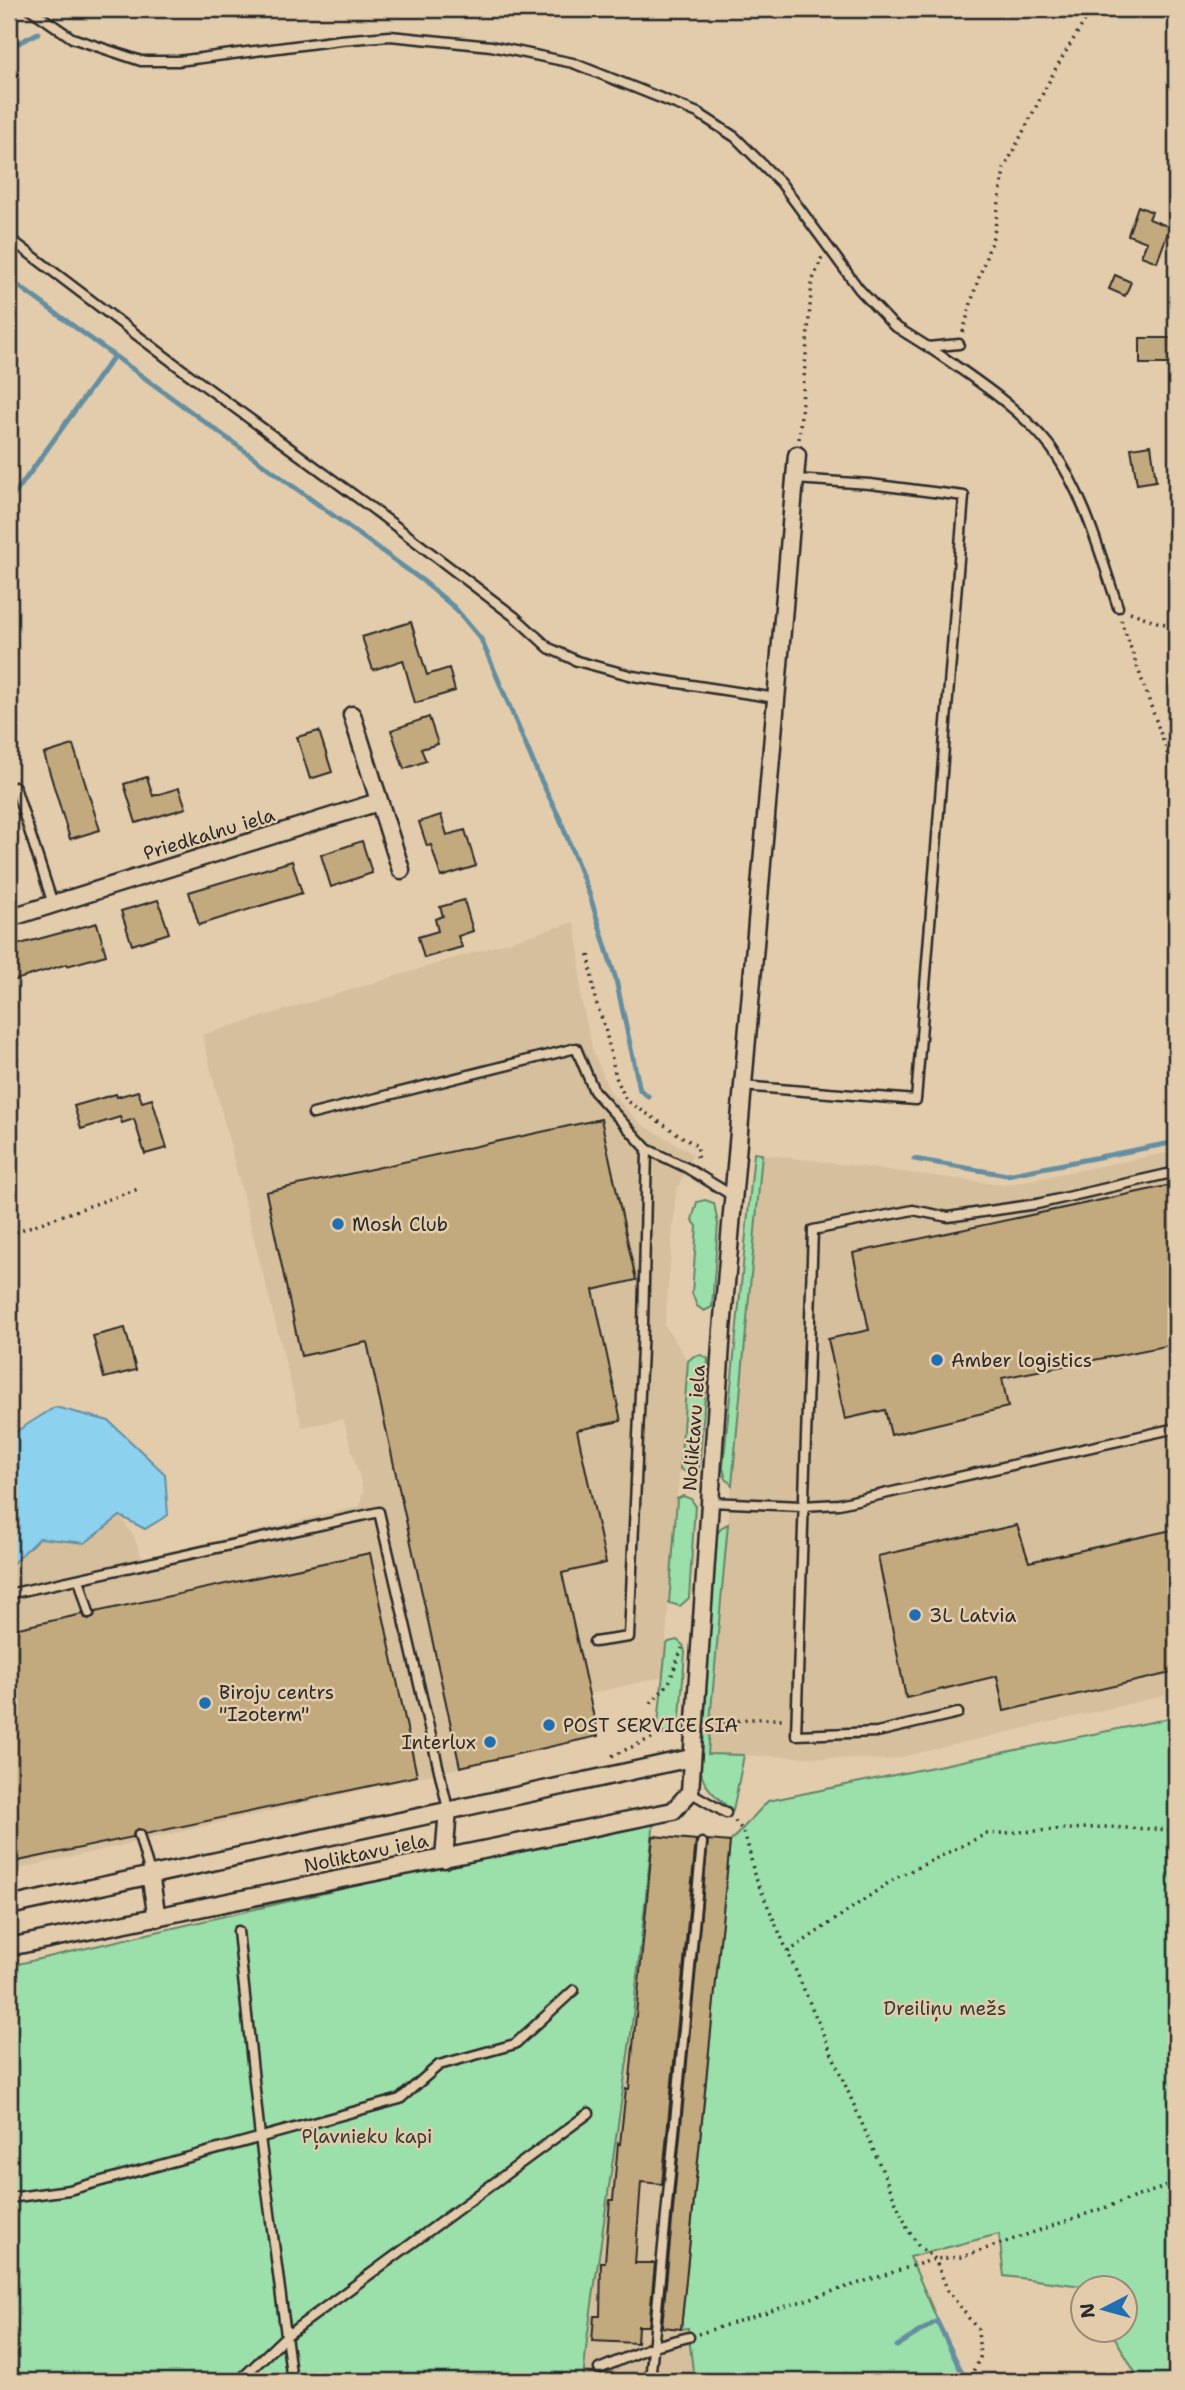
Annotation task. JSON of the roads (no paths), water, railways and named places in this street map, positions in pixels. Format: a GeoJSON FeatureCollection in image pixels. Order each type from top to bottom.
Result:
{"type":"FeatureCollection","features":[{"type":"Feature","properties":{"kind":"street","name":"Noliktavu iela"},"geometry":{"type":"LineString","coordinates":[[9,1947],[673,1811],[690,1792],[733,1196],[797,455]]}},
{"type":"Feature","properties":{"kind":"street"},"geometry":{"type":"LineString","coordinates":[[352,715],[401,870]]}},
{"type":"Feature","properties":{"kind":"street","name":"Priedkalnu iela"},"geometry":{"type":"LineString","coordinates":[[9,918],[378,802]]}},
{"type":"Feature","properties":{"kind":"street","name":"Noliktavu iela"},"geometry":{"type":"LineString","coordinates":[[9,1906],[691,1758]]}},
{"type":"Feature","properties":{"kind":"street"},"geometry":{"type":"LineString","coordinates":[[444,1859],[448,1809]]}},
{"type":"Feature","properties":{"kind":"street"},"geometry":{"type":"LineString","coordinates":[[150,1874],[157,1918]]}},
{"type":"Feature","properties":{"kind":"lane"},"geometry":{"type":"LineString","coordinates":[[30,9],[72,38],[141,61],[178,61],[390,36],[491,46],[573,63],[698,113],[735,137],[781,183],[859,289],[893,325],[976,380],[1016,412],[1051,449],[1083,503],[1118,607]]}},
{"type":"Feature","properties":{"kind":"lane"},"geometry":{"type":"LineString","coordinates":[[9,238],[384,517],[515,617],[549,648],[577,660],[633,676],[776,698]]}},
{"type":"Feature","properties":{"kind":"lane"},"geometry":{"type":"LineString","coordinates":[[928,347],[959,344]]}},
{"type":"Feature","properties":{"kind":"lane"},"geometry":{"type":"LineString","coordinates":[[743,1086],[916,1100],[964,496],[795,479]]}},
{"type":"Feature","properties":{"kind":"lane"},"geometry":{"type":"LineString","coordinates":[[15,787],[53,904]]}},
{"type":"Feature","properties":{"kind":"lane"},"geometry":{"type":"LineString","coordinates":[[313,1114],[576,1048],[594,1091],[647,1149],[687,1168],[733,1196]]}},
{"type":"Feature","properties":{"kind":"lane"},"geometry":{"type":"LineString","coordinates":[[594,1643],[629,1637],[643,1326],[647,1149]]}},
{"type":"Feature","properties":{"kind":"lane"},"geometry":{"type":"LineString","coordinates":[[958,1713],[877,1732],[796,1735],[813,1230],[913,1210],[948,1217],[1037,1204],[1176,1172]]}},
{"type":"Feature","properties":{"kind":"lane"},"geometry":{"type":"LineString","coordinates":[[710,1502],[802,1506],[839,1504],[1176,1428]]}},
{"type":"Feature","properties":{"kind":"lane"},"geometry":{"type":"LineString","coordinates":[[9,1594],[379,1512],[448,1809]]}},
{"type":"Feature","properties":{"kind":"lane"},"geometry":{"type":"LineString","coordinates":[[79,1579],[89,1613]]}},
{"type":"Feature","properties":{"kind":"lane"},"geometry":{"type":"LineString","coordinates":[[690,1792],[726,1813]]}},
{"type":"Feature","properties":{"kind":"lane"},"geometry":{"type":"LineString","coordinates":[[139,1835],[150,1874]]}},
{"type":"Feature","properties":{"kind":"lane"},"geometry":{"type":"LineString","coordinates":[[650,2381],[702,1843]]}},
{"type":"Feature","properties":{"kind":"lane"},"geometry":{"type":"LineString","coordinates":[[238,1931],[260,2137],[292,2381]]}},
{"type":"Feature","properties":{"kind":"lane"},"geometry":{"type":"LineString","coordinates":[[9,2198],[69,2190],[400,2099],[439,2065],[515,2044],[574,1990]]}},
{"type":"Feature","properties":{"kind":"lane"},"geometry":{"type":"LineString","coordinates":[[234,2381],[240,2380],[285,2336],[589,2113]]}},
{"type":"Feature","properties":{"kind":"lane"},"geometry":{"type":"LineString","coordinates":[[599,2369],[654,2346],[690,2337]]}},
{"type":"Feature","properties":{"kind":"water"},"geometry":{"type":"Polygon","coordinates":[[[55,1407],[109,1421],[165,1474],[168,1515],[145,1529],[120,1516],[85,1543],[39,1538],[9,1567],[9,1436],[55,1407]]]}},
{"type":"Feature","properties":{"kind":"waterway"},"geometry":{"type":"LineString","coordinates":[[72,15],[84,9]]}},
{"type":"Feature","properties":{"kind":"waterway"},"geometry":{"type":"LineString","coordinates":[[9,48],[38,33]]}},
{"type":"Feature","properties":{"kind":"waterway"},"geometry":{"type":"LineString","coordinates":[[9,279],[423,581],[455,608],[481,639],[560,819],[590,896],[616,980],[640,1090],[648,1096]]}},
{"type":"Feature","properties":{"kind":"waterway"},"geometry":{"type":"LineString","coordinates":[[9,502],[114,356]]}},
{"type":"Feature","properties":{"kind":"waterway"},"geometry":{"type":"LineString","coordinates":[[914,1159],[1007,1175],[1176,1142]]}},
{"type":"Feature","properties":{"kind":"waterway"},"geometry":{"type":"LineString","coordinates":[[897,2346],[937,2321],[964,2377],[963,2381]]}},
{"type":"Feature","properties":{"kind":"place","name":"Mosh Club"},"geometry":{"type":"Point","coordinates":[338,1224]}},
{"type":"Feature","properties":{"kind":"place","name":"Amber logistics"},"geometry":{"type":"Point","coordinates":[937,1360]}},
{"type":"Feature","properties":{"kind":"place","name":"3L Latvia"},"geometry":{"type":"Point","coordinates":[915,1615]}},
{"type":"Feature","properties":{"kind":"place","name":"Biroju centrs \"Izoterm\""},"geometry":{"type":"Point","coordinates":[205,1703]}},
{"type":"Feature","properties":{"kind":"place","name":"POST SERVICE SIA"},"geometry":{"type":"Point","coordinates":[549,1725]}},
{"type":"Feature","properties":{"kind":"place","name":"Interlux"},"geometry":{"type":"Point","coordinates":[490,1742]}},
{"type":"Feature","properties":{"kind":"park label","name":"Dreiliņu mežs"},"geometry":{"type":"Point","coordinates":[945,2008]}},
{"type":"Feature","properties":{"kind":"park label","name":"Pļavnieku kapi"},"geometry":{"type":"Point","coordinates":[367,2136]}}]}
